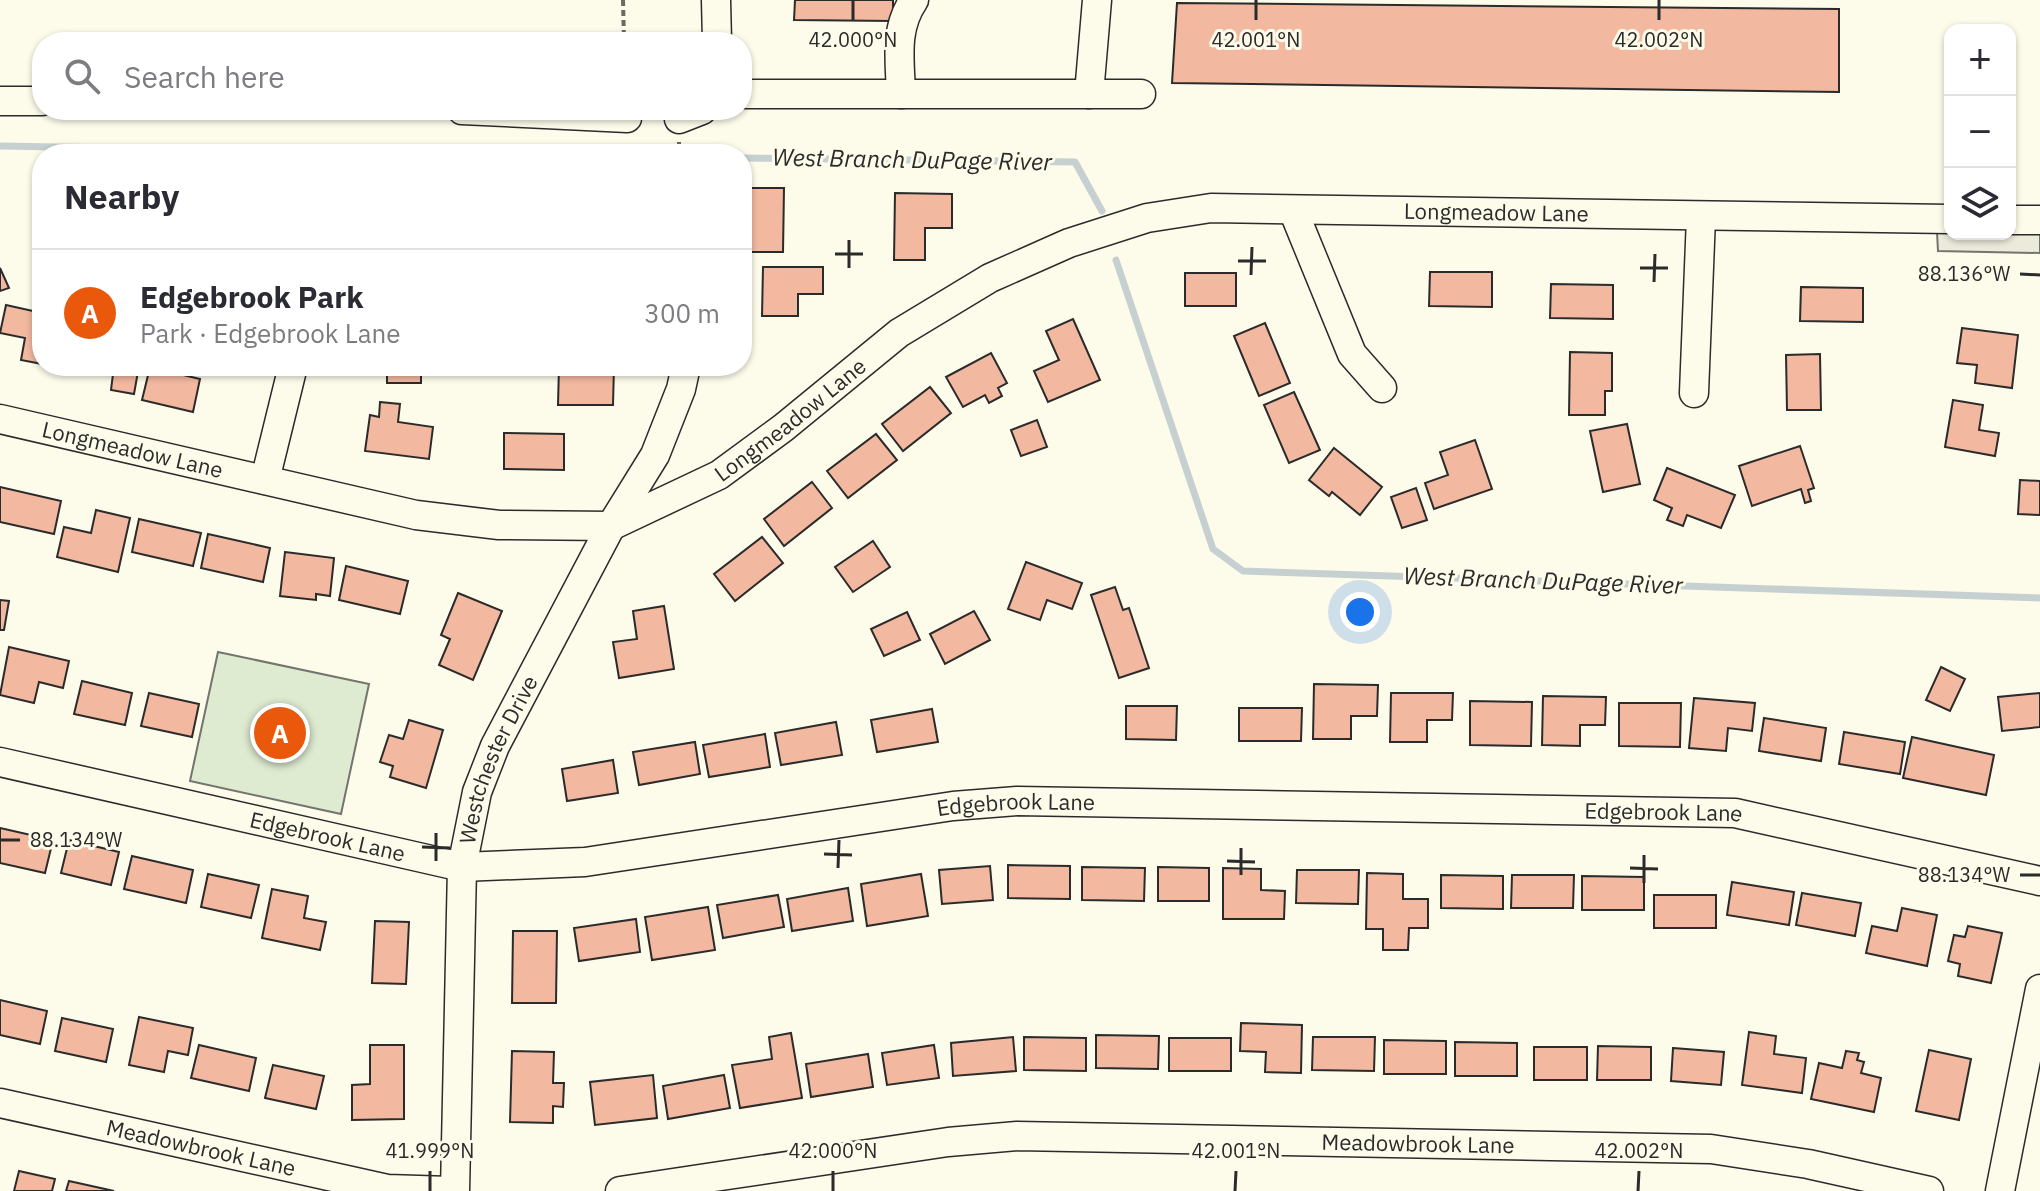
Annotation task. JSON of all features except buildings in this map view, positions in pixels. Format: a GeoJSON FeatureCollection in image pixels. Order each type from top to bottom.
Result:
{"type":"FeatureCollection","features":[{"type":"Feature","properties":{"kind":"street"},"geometry":{"type":"LineString","coordinates":[[716,0],[717,32]]}},
{"type":"Feature","properties":{"kind":"street"},"geometry":{"type":"LineString","coordinates":[[901,94],[899,36],[914,0]]}},
{"type":"Feature","properties":{"kind":"street"},"geometry":{"type":"LineString","coordinates":[[1089,94],[1097,0]]}},
{"type":"Feature","properties":{"kind":"street"},"geometry":{"type":"LineString","coordinates":[[752,94],[1141,94]]}},
{"type":"Feature","properties":{"kind":"street"},"geometry":{"type":"LineString","coordinates":[[0,101],[32,101]]}},
{"type":"Feature","properties":{"kind":"street","name":"Longmeadow Lane"},"geometry":{"type":"LineString","coordinates":[[0,419],[452,521],[499,525],[611,526],[719,475],[783,428],[899,333],[990,278],[1069,243],[1147,218],[1211,208],[1944,219]]}},
{"type":"Feature","properties":{"kind":"street"},"geometry":{"type":"LineString","coordinates":[[1293,210],[1352,354],[1382,388]]}},
{"type":"Feature","properties":{"kind":"street"},"geometry":{"type":"LineString","coordinates":[[1694,393],[1701,217]]}},
{"type":"Feature","properties":{"kind":"street"},"geometry":{"type":"LineString","coordinates":[[2016,220],[2040,220]]}},
{"type":"Feature","properties":{"kind":"street"},"geometry":{"type":"LineString","coordinates":[[265,480],[291,376]]}},
{"type":"Feature","properties":{"kind":"street","name":"Westchester Drive"},"geometry":{"type":"LineString","coordinates":[[453,1191],[462,867],[477,792],[495,746],[611,526],[655,455],[684,376]]}},
{"type":"Feature","properties":{"kind":"street","name":"Edgebrook Lane"},"geometry":{"type":"LineString","coordinates":[[0,762],[462,867],[585,862],[953,806],[1045,801],[1735,813],[2040,881]]}},
{"type":"Feature","properties":{"kind":"street"},"geometry":{"type":"LineString","coordinates":[[2000,1191],[2040,989]]}},
{"type":"Feature","properties":{"kind":"street","name":"Meadowbrook Lane"},"geometry":{"type":"LineString","coordinates":[[0,1103],[387,1189],[453,1191]]}},
{"type":"Feature","properties":{"kind":"street","name":"Meadowbrook Lane"},"geometry":{"type":"LineString","coordinates":[[620,1191],[948,1142],[1017,1136],[1711,1149],[1794,1162],[1929,1191]]}},
{"type":"Feature","properties":{"kind":"path"},"geometry":{"type":"LineString","coordinates":[[623,0],[624,32]]}},
{"type":"Feature","properties":{"kind":"path"},"geometry":{"type":"LineString","coordinates":[[681,144],[686,123]]}},
{"type":"Feature","properties":{"kind":"green space"},"geometry":{"type":"Polygon","coordinates":[[[218,652],[369,684],[341,814],[190,781],[218,652]]]}},
{"type":"Feature","properties":{"kind":"shaded area"},"geometry":{"type":"Polygon","coordinates":[[[1937,232],[1944,232],[1944,240],[2016,240],[2016,234],[2040,234],[2040,253],[1938,251],[1937,232]]]}},
{"type":"Feature","properties":{"kind":"waterway","name":"West Branch DuPage River"},"geometry":{"type":"LineString","coordinates":[[0,146],[32,147]]}},
{"type":"Feature","properties":{"kind":"waterway","name":"West Branch DuPage River"},"geometry":{"type":"LineString","coordinates":[[752,158],[1075,162],[1102,211]]}},
{"type":"Feature","properties":{"kind":"waterway","name":"West Branch DuPage River"},"geometry":{"type":"LineString","coordinates":[[1116,260],[1213,549],[1243,571],[2040,598]]}},
{"type":"Feature","properties":{"kind":"place","name":"Edgebrook Park"},"geometry":{"type":"Point","coordinates":[280,733]}}]}
